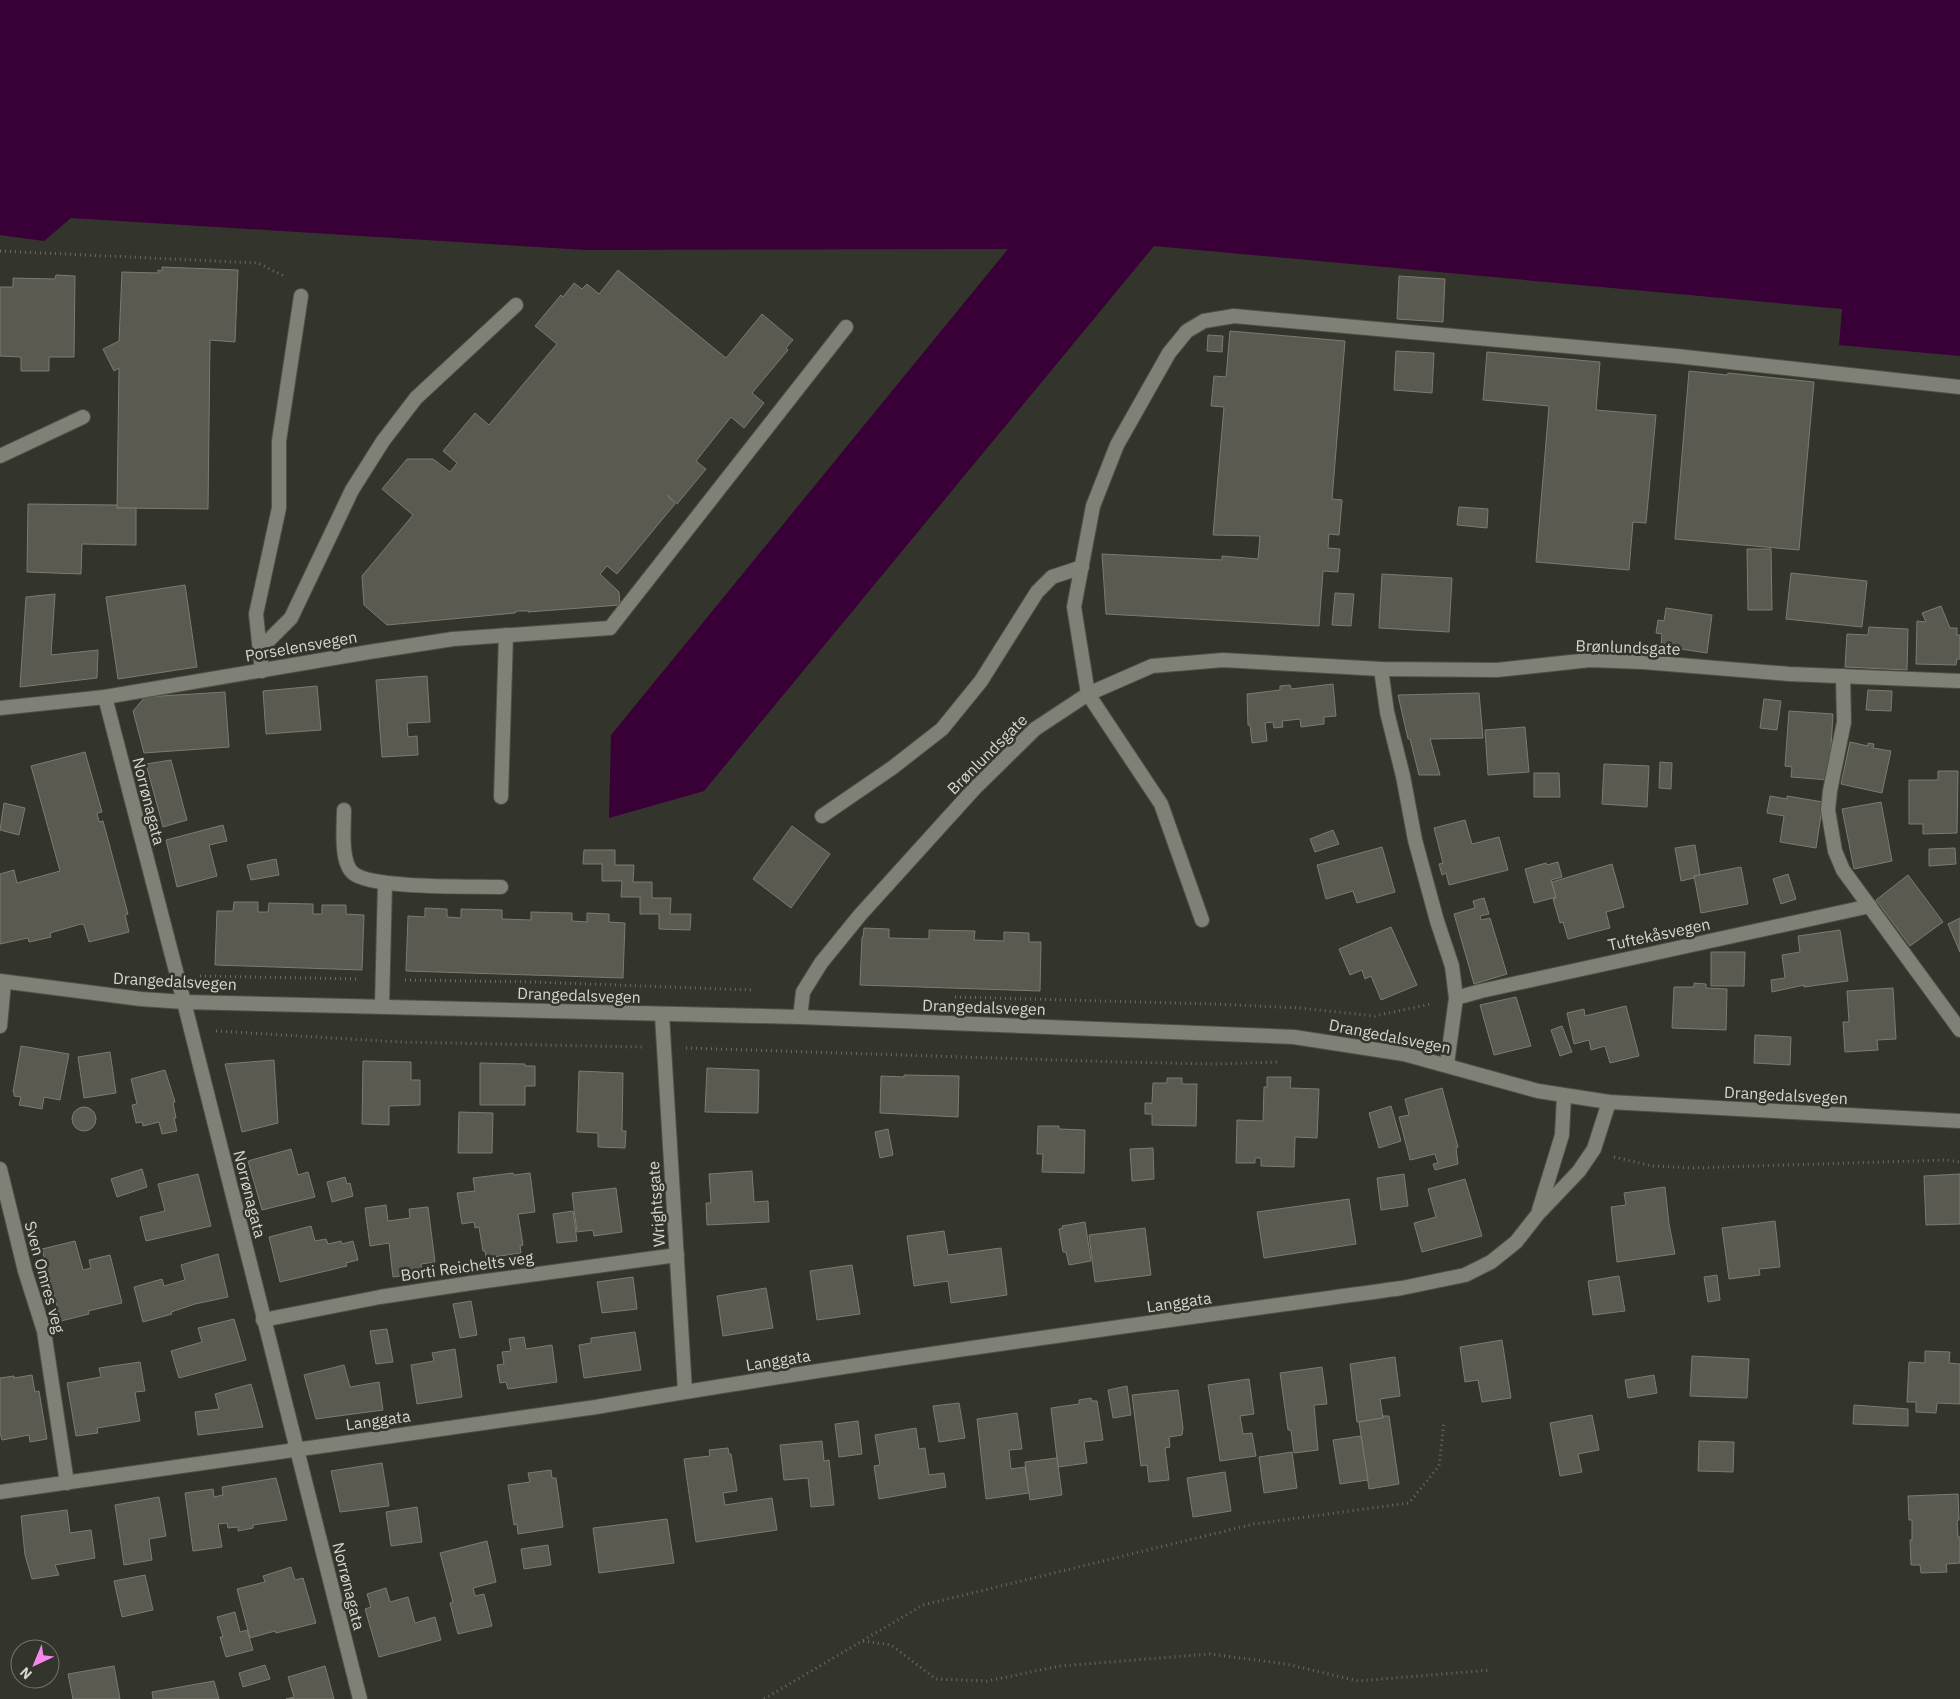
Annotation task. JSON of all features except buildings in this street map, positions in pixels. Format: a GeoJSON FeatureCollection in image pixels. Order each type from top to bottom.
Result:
{"type":"FeatureCollection","features":[{"type":"Feature","properties":{"kind":"street"},"geometry":{"type":"LineString","coordinates":[[262,671],[256,614],[279,508],[279,441],[301,296]]}},
{"type":"Feature","properties":{"kind":"street"},"geometry":{"type":"LineString","coordinates":[[260,649],[291,618],[352,490],[383,441],[416,398],[516,305]]}},
{"type":"Feature","properties":{"kind":"street"},"geometry":{"type":"LineString","coordinates":[[1202,920],[1160,804],[1088,694],[1074,607],[1093,506],[1117,445],[1169,353],[1187,331],[1204,321],[1234,316],[1676,356],[1960,387]]}},
{"type":"Feature","properties":{"kind":"street","name":"Porselensvegen"},"geometry":{"type":"LineString","coordinates":[[0,708],[105,697],[453,639],[610,628],[846,327]]}},
{"type":"Feature","properties":{"kind":"street"},"geometry":{"type":"LineString","coordinates":[[0,456],[83,417]]}},
{"type":"Feature","properties":{"kind":"street"},"geometry":{"type":"LineString","coordinates":[[822,816],[892,768],[942,729],[981,681],[1037,592],[1052,577],[1082,567]]}},
{"type":"Feature","properties":{"kind":"street"},"geometry":{"type":"LineString","coordinates":[[501,796],[506,636]]}},
{"type":"Feature","properties":{"kind":"street","name":"Brønlundsgate"},"geometry":{"type":"LineString","coordinates":[[800,1018],[803,992],[821,963],[860,915],[975,788],[1035,729],[1088,694],[1152,666],[1223,660],[1381,669],[1497,670],[1590,660],[1843,676],[1960,681]]}},
{"type":"Feature","properties":{"kind":"street"},"geometry":{"type":"LineString","coordinates":[[1381,669],[1388,712],[1415,840],[1437,921],[1452,966],[1456,998],[1447,1064]]}},
{"type":"Feature","properties":{"kind":"street"},"geometry":{"type":"LineString","coordinates":[[1843,676],[1844,722],[1828,810],[1835,851],[1843,870],[1960,1030]]}},
{"type":"Feature","properties":{"kind":"street","name":"Norrønagata"},"geometry":{"type":"LineString","coordinates":[[105,697],[360,1699]]}},
{"type":"Feature","properties":{"kind":"street"},"geometry":{"type":"LineString","coordinates":[[344,810],[344,854],[352,872],[365,880],[386,883],[502,887]]}},
{"type":"Feature","properties":{"kind":"street"},"geometry":{"type":"LineString","coordinates":[[382,1006],[386,883]]}},
{"type":"Feature","properties":{"kind":"street","name":"Tuftekåsvegen"},"geometry":{"type":"LineString","coordinates":[[1456,998],[1870,906]]}},
{"type":"Feature","properties":{"kind":"street"},"geometry":{"type":"LineString","coordinates":[[0,1026],[2,982]]}},
{"type":"Feature","properties":{"kind":"street","name":"Drangedalsvegen"},"geometry":{"type":"LineString","coordinates":[[2,982],[141,999],[184,1002],[800,1018],[1294,1037],[1369,1047],[1447,1064],[1538,1091],[1609,1102],[1960,1121]]}},
{"type":"Feature","properties":{"kind":"street","name":"Wrightsgate"},"geometry":{"type":"LineString","coordinates":[[662,1015],[685,1391]]}},
{"type":"Feature","properties":{"kind":"street","name":"Langgata"},"geometry":{"type":"LineString","coordinates":[[1538,1214],[1562,1135],[1564,1096]]}},
{"type":"Feature","properties":{"kind":"street","name":"Langgata"},"geometry":{"type":"LineString","coordinates":[[0,1492],[586,1408],[685,1391],[1438,1282],[1465,1275],[1491,1262],[1516,1242],[1538,1214],[1579,1171],[1594,1149],[1609,1102]]}},
{"type":"Feature","properties":{"kind":"street","name":"Sven Omres veg"},"geometry":{"type":"LineString","coordinates":[[0,1169],[25,1271],[44,1331],[67,1483]]}},
{"type":"Feature","properties":{"kind":"street","name":"Borti Reichelts veg"},"geometry":{"type":"LineString","coordinates":[[263,1320],[380,1297],[677,1255]]}},
{"type":"Feature","properties":{"kind":"path"},"geometry":{"type":"LineString","coordinates":[[0,252],[258,263],[282,274],[301,296]]}},
{"type":"Feature","properties":{"kind":"path"},"geometry":{"type":"LineString","coordinates":[[191,1029],[399,1042],[664,1047],[1118,1062],[1216,1064],[1283,1062]]}},
{"type":"Feature","properties":{"kind":"path"},"geometry":{"type":"LineString","coordinates":[[1609,1156],[1653,1166],[1692,1168],[1946,1160],[1960,1162]]}},
{"type":"Feature","properties":{"kind":"path"},"geometry":{"type":"LineString","coordinates":[[764,1699],[923,1605],[1254,1524],[1409,1503],[1439,1466],[1444,1422]]}},
{"type":"Feature","properties":{"kind":"path"},"geometry":{"type":"LineString","coordinates":[[862,1641],[891,1645],[936,1679],[987,1681],[1060,1666],[1210,1654],[1286,1664],[1358,1681],[1491,1670]]}},
{"type":"Feature","properties":{"kind":"shaded area"},"geometry":{"type":"Polygon","coordinates":[[[0,0],[1960,0],[1960,356],[1839,345],[1842,309],[1154,246],[704,791],[609,818],[611,735],[1008,249],[586,250],[71,218],[44,241],[0,235],[0,0]]]}}]}
